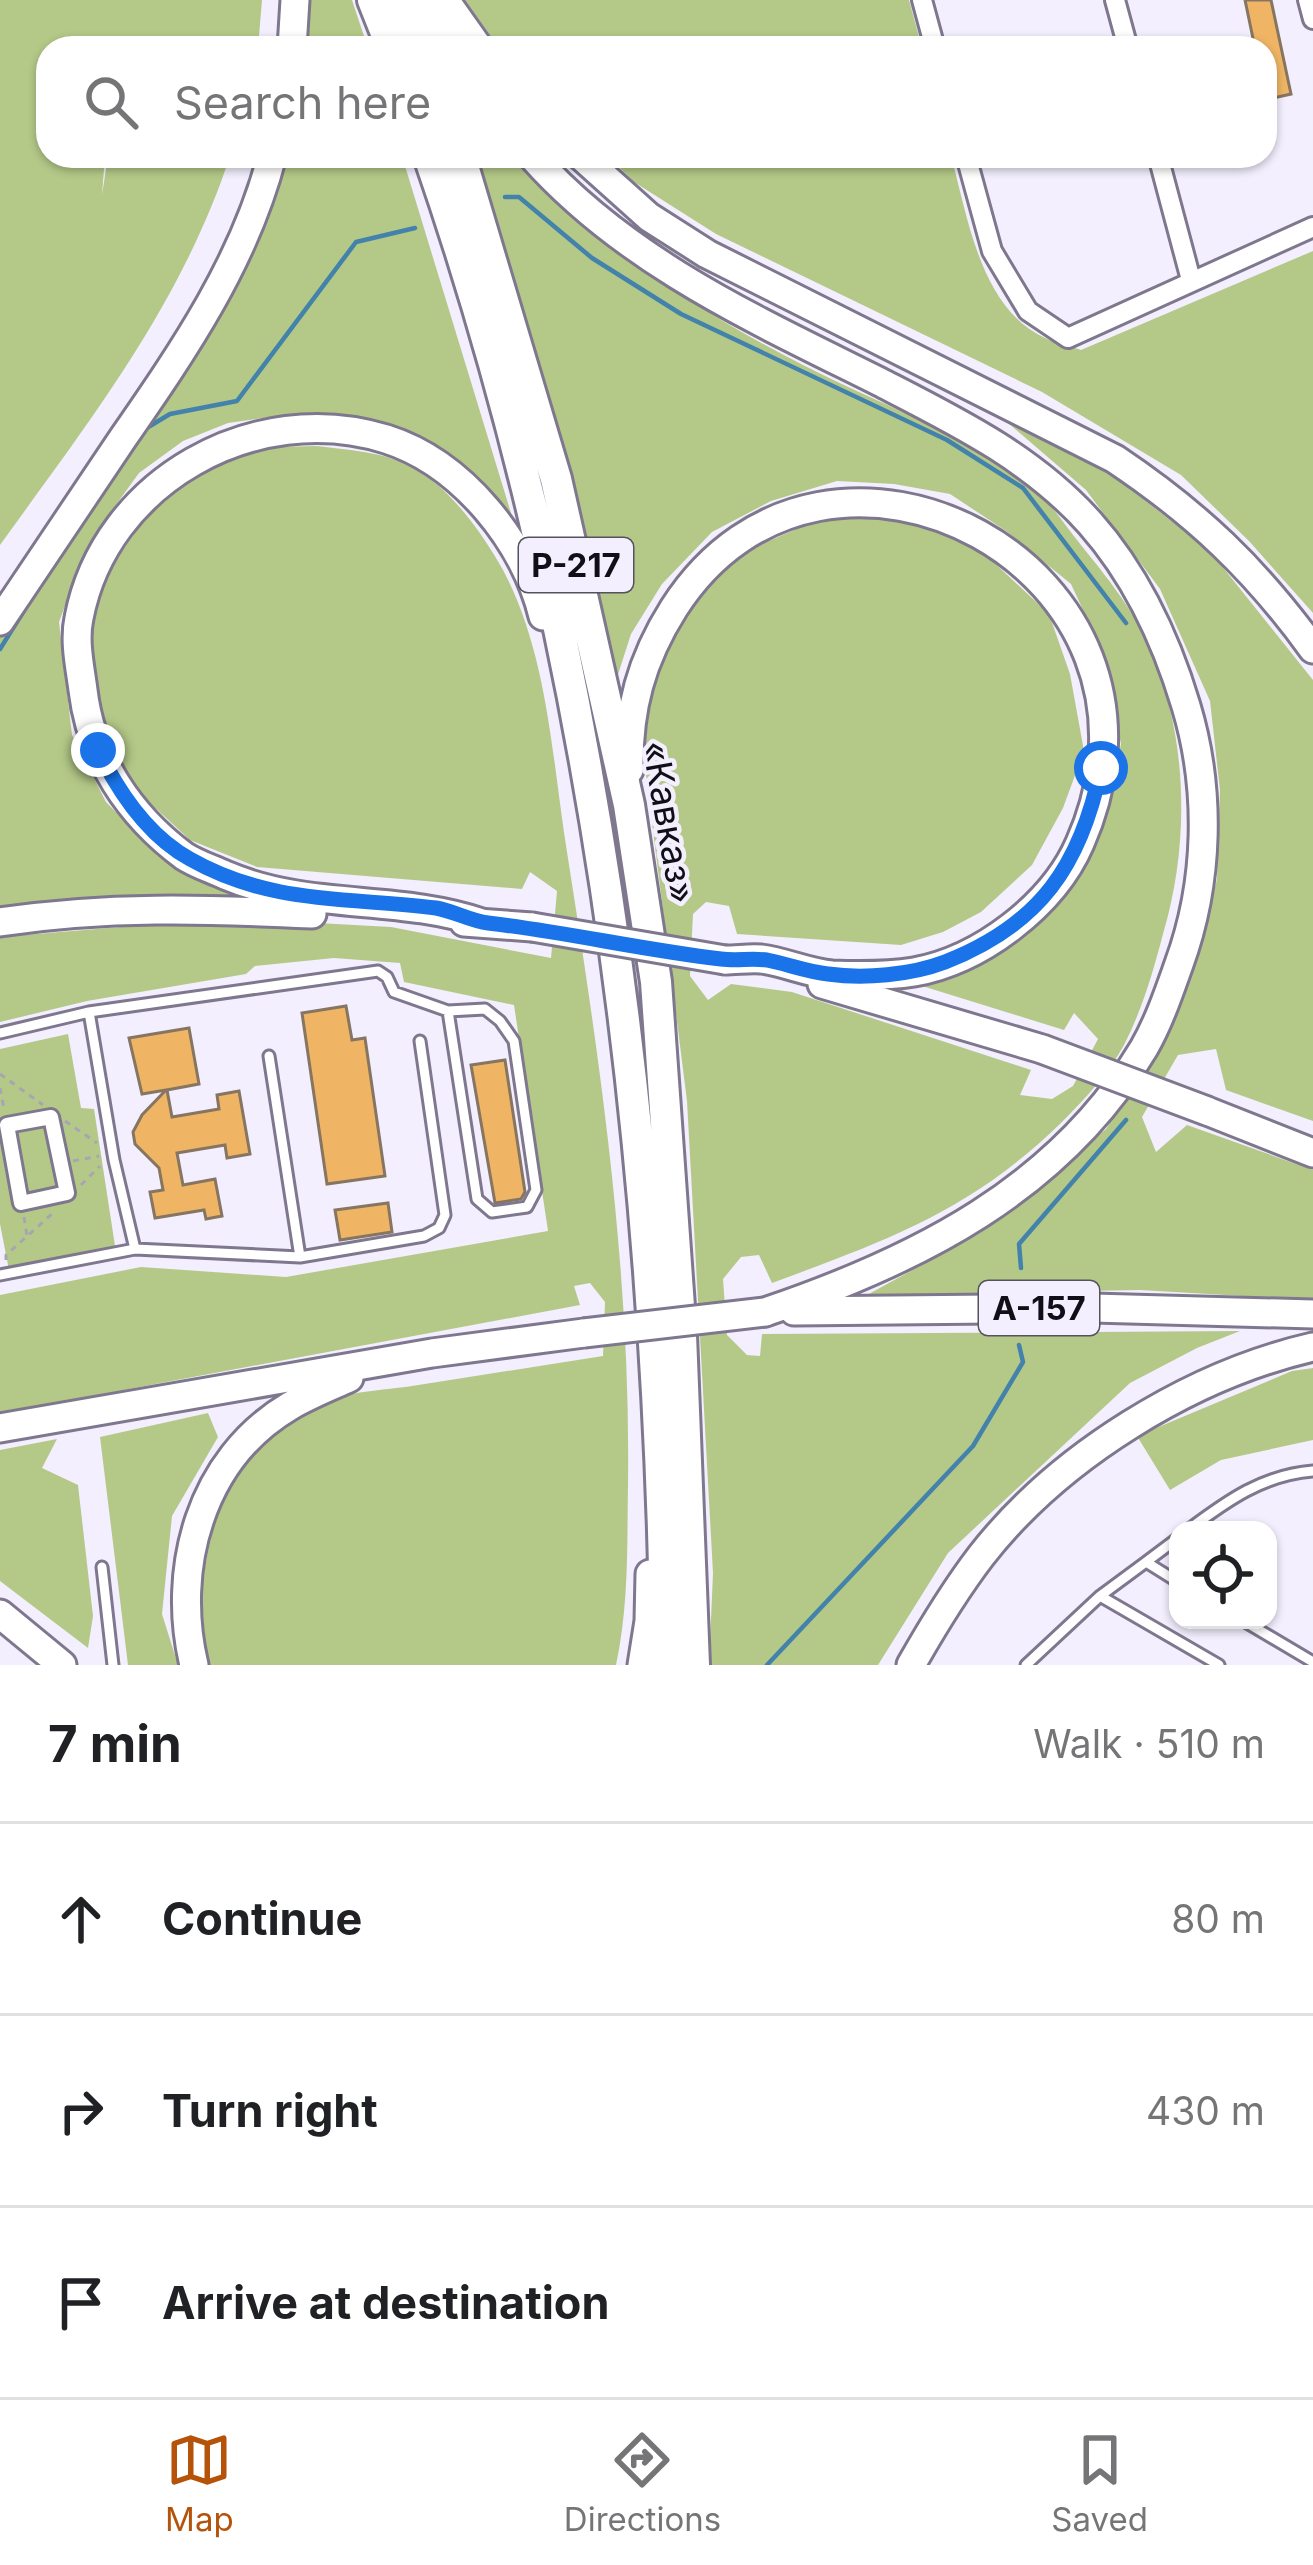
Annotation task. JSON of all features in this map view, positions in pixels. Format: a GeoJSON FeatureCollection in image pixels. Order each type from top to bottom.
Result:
{"type":"FeatureCollection","features":[{"type":"Feature","properties":{"kind":"highway"},"geometry":{"type":"LineString","coordinates":[[373,0],[387,36]]}},
{"type":"Feature","properties":{"kind":"highway"},"geometry":{"type":"LineString","coordinates":[[404,0],[418,36]]}},
{"type":"Feature","properties":{"kind":"highway","name":"«Кавказ»"},"geometry":{"type":"LineString","coordinates":[[433,168],[519,453],[572,679],[620,993],[655,1339],[666,1665]]}},
{"type":"Feature","properties":{"kind":"highway","name":"«Кавказ»"},"geometry":{"type":"LineString","coordinates":[[464,168],[556,479],[629,805],[657,1006],[684,1382],[694,1665]]}},
{"type":"Feature","properties":{"kind":"main road"},"geometry":{"type":"LineString","coordinates":[[293,36],[295,0]]}},
{"type":"Feature","properties":{"kind":"main road"},"geometry":{"type":"LineString","coordinates":[[428,0],[447,36]]}},
{"type":"Feature","properties":{"kind":"main road"},"geometry":{"type":"LineString","coordinates":[[446,0],[471,36]]}},
{"type":"Feature","properties":{"kind":"main road"},"geometry":{"type":"LineString","coordinates":[[0,621],[179,356],[224,280],[255,214],[268,168]]}},
{"type":"Feature","properties":{"kind":"main road"},"geometry":{"type":"LineString","coordinates":[[545,168],[598,219],[725,305],[977,431],[1034,471],[1089,522],[1139,590],[1173,662],[1195,736],[1204,809],[1202,866],[1186,946],[1145,1045],[1109,1100],[1044,1167],[970,1221],[875,1273],[766,1312]]}},
{"type":"Feature","properties":{"kind":"main road"},"geometry":{"type":"LineString","coordinates":[[594,168],[649,217],[707,254],[1114,459],[1169,495],[1221,539],[1273,593],[1313,649]]}},
{"type":"Feature","properties":{"kind":"main road"},"geometry":{"type":"LineString","coordinates":[[482,922],[441,909],[305,899],[255,888],[187,858],[149,825],[118,792],[98,750],[84,700],[78,620],[91,577],[112,539],[157,485],[217,447],[284,433],[347,432],[388,440],[449,475],[513,543],[536,587],[582,752]]}},
{"type":"Feature","properties":{"kind":"main road"},"geometry":{"type":"LineString","coordinates":[[629,805],[632,707],[656,640],[688,586],[719,554],[766,525],[848,503],[889,504],[932,514],[1010,553],[1041,578],[1075,622],[1094,670],[1104,721],[1101,768],[1090,819],[1075,854],[1046,895],[977,948],[913,972],[830,975],[761,959],[725,960]]}},
{"type":"Feature","properties":{"kind":"main road"},"geometry":{"type":"LineString","coordinates":[[0,922],[78,910],[168,907],[482,922],[725,960],[854,992],[1042,1049],[1313,1153]]}},
{"type":"Feature","properties":{"kind":"main road","name":"А-157"},"geometry":{"type":"LineString","coordinates":[[0,1428],[387,1361],[766,1312],[1093,1308],[1313,1314]]}},
{"type":"Feature","properties":{"kind":"main road"},"geometry":{"type":"LineString","coordinates":[[911,1665],[982,1555],[1031,1502],[1163,1403],[1237,1370],[1313,1347]]}},
{"type":"Feature","properties":{"kind":"main road"},"geometry":{"type":"LineString","coordinates":[[194,1665],[185,1627],[185,1583],[192,1540],[226,1464],[287,1407],[387,1361]]}},
{"type":"Feature","properties":{"kind":"main road"},"geometry":{"type":"LineString","coordinates":[[642,1665],[649,1621],[657,1426]]}},
{"type":"Feature","properties":{"kind":"main road"},"geometry":{"type":"LineString","coordinates":[[0,1614],[62,1665]]}},
{"type":"Feature","properties":{"kind":"street"},"geometry":{"type":"LineString","coordinates":[[922,0],[932,36]]}},
{"type":"Feature","properties":{"kind":"street"},"geometry":{"type":"LineString","coordinates":[[1115,0],[1125,36]]}},
{"type":"Feature","properties":{"kind":"street"},"geometry":{"type":"LineString","coordinates":[[1308,0],[1313,19]]}},
{"type":"Feature","properties":{"kind":"street"},"geometry":{"type":"LineString","coordinates":[[968,168],[992,251],[1028,311],[1068,338],[1313,227]]}},
{"type":"Feature","properties":{"kind":"street"},"geometry":{"type":"LineString","coordinates":[[1160,168],[1191,280]]}},
{"type":"Feature","properties":{"kind":"street"},"geometry":{"type":"LineString","coordinates":[[51,1117],[60,1163],[67,1193],[21,1203],[7,1125],[51,1117]]}},
{"type":"Feature","properties":{"kind":"lane"},"geometry":{"type":"LineString","coordinates":[[0,1033],[46,1019],[378,971],[387,976],[394,992],[448,1011],[485,1009],[514,1041],[536,1190],[527,1207],[492,1213],[477,1199],[448,1011]]}},
{"type":"Feature","properties":{"kind":"lane"},"geometry":{"type":"LineString","coordinates":[[89,1012],[135,1250]]}},
{"type":"Feature","properties":{"kind":"lane"},"geometry":{"type":"LineString","coordinates":[[0,1275],[135,1250],[300,1257],[424,1236],[440,1228],[445,1215],[420,1042]]}},
{"type":"Feature","properties":{"kind":"lane"},"geometry":{"type":"LineString","coordinates":[[268,1056],[300,1257]]}},
{"type":"Feature","properties":{"kind":"lane"},"geometry":{"type":"LineString","coordinates":[[1201,1521],[1235,1495],[1284,1473],[1313,1472]]}},
{"type":"Feature","properties":{"kind":"lane"},"geometry":{"type":"LineString","coordinates":[[1026,1665],[1100,1596],[1169,1545]]}},
{"type":"Feature","properties":{"kind":"lane"},"geometry":{"type":"LineString","coordinates":[[1146,1562],[1169,1576]]}},
{"type":"Feature","properties":{"kind":"lane"},"geometry":{"type":"LineString","coordinates":[[103,1567],[113,1665]]}},
{"type":"Feature","properties":{"kind":"lane"},"geometry":{"type":"LineString","coordinates":[[1100,1596],[1219,1665]]}},
{"type":"Feature","properties":{"kind":"lane"},"geometry":{"type":"LineString","coordinates":[[1257,1629],[1313,1662]]}},
{"type":"Feature","properties":{"kind":"path"},"geometry":{"type":"LineString","coordinates":[[0,1088],[7,1125]]}},
{"type":"Feature","properties":{"kind":"path"},"geometry":{"type":"LineString","coordinates":[[60,1163],[113,1154]]}},
{"type":"Feature","properties":{"kind":"path"},"geometry":{"type":"LineString","coordinates":[[21,1203],[27,1236]]}},
{"type":"Feature","properties":{"kind":"green space"},"geometry":{"type":"Polygon","coordinates":[[[0,0],[262,0],[259,36],[36,36],[36,168],[104,168],[102,195],[106,168],[226,168],[159,312],[0,545],[0,0]]]}},
{"type":"Feature","properties":{"kind":"green space"},"geometry":{"type":"Polygon","coordinates":[[[303,0],[352,0],[364,36],[301,36],[303,0]]]}},
{"type":"Feature","properties":{"kind":"green space"},"geometry":{"type":"Polygon","coordinates":[[[465,0],[909,0],[919,36],[490,36],[465,0]]]}},
{"type":"Feature","properties":{"kind":"green space"},"geometry":{"type":"Polygon","coordinates":[[[276,168],[406,168],[518,536],[438,457],[374,420],[291,414],[228,423],[183,441],[139,473],[80,566],[59,622],[72,735],[106,802],[163,860],[242,894],[242,901],[0,916],[0,634],[228,291],[276,168]]]}},
{"type":"Feature","properties":{"kind":"green space"},"geometry":{"type":"Polygon","coordinates":[[[474,168],[522,168],[611,246],[685,298],[803,365],[952,436],[1034,489],[1129,609],[1163,684],[1181,791],[1178,864],[1146,991],[1124,1045],[1103,1076],[1028,1153],[995,1179],[926,1220],[772,1283],[759,1255],[741,1257],[723,1279],[727,1335],[747,1355],[760,1356],[762,1334],[1240,1331],[1130,1383],[948,1553],[878,1665],[709,1665],[713,1573],[687,1101],[641,735],[650,677],[678,608],[719,562],[841,510],[909,518],[971,541],[1049,614],[1070,674],[1084,751],[1063,808],[1032,865],[981,912],[943,932],[901,945],[737,934],[729,906],[706,902],[693,914],[690,976],[708,1000],[731,984],[792,992],[1031,1070],[1020,1095],[1052,1099],[1073,1086],[1098,1039],[1074,1013],[1064,1030],[906,981],[959,972],[1013,935],[1073,879],[1107,803],[1121,744],[1102,651],[1071,584],[1006,531],[950,494],[837,481],[771,501],[712,532],[662,584],[631,634],[614,687],[474,168]]]}},
{"type":"Feature","properties":{"kind":"green space"},"geometry":{"type":"Polygon","coordinates":[[[620,168],[954,168],[980,259],[1005,305],[1045,338],[1081,350],[1313,251],[1313,613],[1181,475],[1042,392],[716,234],[634,182],[620,168]]]}},
{"type":"Feature","properties":{"kind":"green space"},"geometry":{"type":"Polygon","coordinates":[[[1008,423],[1094,461],[1209,550],[1313,680],[1313,1121],[1226,1090],[1216,1049],[1178,1055],[1142,1117],[1156,1152],[1187,1125],[1313,1170],[1313,1300],[1140,1290],[867,1295],[980,1233],[1106,1129],[1161,1042],[1199,955],[1217,879],[1220,790],[1210,701],[1160,589],[1086,490],[1008,423]]]}},
{"type":"Feature","properties":{"kind":"green space"},"geometry":{"type":"Polygon","coordinates":[[[317,446],[391,458],[428,477],[453,500],[503,570],[539,672],[591,1009],[619,1246],[628,1484],[625,1597],[616,1665],[210,1665],[201,1622],[204,1576],[220,1506],[249,1455],[278,1426],[308,1406],[337,1397],[603,1356],[605,1302],[590,1283],[574,1286],[580,1305],[0,1413],[0,1295],[141,1267],[286,1277],[548,1231],[514,1005],[404,982],[400,963],[334,958],[255,966],[246,974],[87,1001],[0,1022],[0,937],[229,918],[391,927],[551,958],[557,891],[530,872],[522,889],[257,867],[190,840],[125,780],[98,718],[90,618],[108,571],[140,526],[174,490],[225,459],[275,447],[317,446]]]}},
{"type":"Feature","properties":{"kind":"green space"},"geometry":{"type":"Polygon","coordinates":[[[68,1034],[81,1108],[94,1109],[115,1246],[9,1270],[0,1224],[0,1049],[68,1034]]]}},
{"type":"Feature","properties":{"kind":"green space"},"geometry":{"type":"Polygon","coordinates":[[[1313,1368],[1313,1440],[1221,1460],[1170,1490],[1137,1436],[1292,1371],[1313,1368]]]}},
{"type":"Feature","properties":{"kind":"green space"},"geometry":{"type":"Polygon","coordinates":[[[208,1413],[218,1437],[172,1516],[162,1614],[178,1665],[128,1665],[100,1437],[208,1413]]]}},
{"type":"Feature","properties":{"kind":"green space"},"geometry":{"type":"Polygon","coordinates":[[[57,1439],[42,1468],[78,1485],[93,1616],[88,1648],[0,1581],[0,1450],[57,1439]]]}},
{"type":"Feature","properties":{"kind":"building"},"geometry":{"type":"Polygon","coordinates":[[[1245,0],[1271,0],[1291,94],[1277,97],[1277,36],[1252,36],[1245,0]]]}},
{"type":"Feature","properties":{"kind":"building"},"geometry":{"type":"Polygon","coordinates":[[[346,1006],[352,1040],[365,1038],[385,1176],[327,1184],[302,1013],[346,1006]]]}},
{"type":"Feature","properties":{"kind":"building"},"geometry":{"type":"Polygon","coordinates":[[[189,1028],[199,1084],[167,1090],[172,1117],[219,1109],[217,1095],[239,1091],[250,1154],[227,1158],[225,1145],[177,1153],[183,1185],[215,1179],[222,1216],[206,1219],[204,1210],[155,1218],[150,1192],[163,1190],[159,1168],[135,1144],[133,1132],[166,1090],[142,1094],[129,1038],[189,1028]]]}},
{"type":"Feature","properties":{"kind":"building"},"geometry":{"type":"Polygon","coordinates":[[[505,1060],[525,1192],[521,1199],[495,1203],[471,1065],[505,1060]]]}},
{"type":"Feature","properties":{"kind":"building"},"geometry":{"type":"Polygon","coordinates":[[[388,1203],[392,1232],[340,1240],[335,1210],[388,1203]]]}},
{"type":"Feature","properties":{"kind":"waterway"},"geometry":{"type":"LineString","coordinates":[[505,197],[519,197],[592,258],[681,314],[947,440],[1023,488],[1126,623]]}},
{"type":"Feature","properties":{"kind":"waterway"},"geometry":{"type":"LineString","coordinates":[[145,429],[170,414],[237,401],[356,242],[415,228]]}},
{"type":"Feature","properties":{"kind":"waterway"},"geometry":{"type":"LineString","coordinates":[[0,649],[35,593]]}},
{"type":"Feature","properties":{"kind":"waterway"},"geometry":{"type":"LineString","coordinates":[[1021,1268],[1019,1244],[1126,1120]]}},
{"type":"Feature","properties":{"kind":"waterway"},"geometry":{"type":"LineString","coordinates":[[767,1665],[973,1446],[1023,1362],[1019,1345]]}},
{"type":"Feature","properties":{"kind":"route"},"geometry":{"type":"LineString","coordinates":[[98,750],[118,792],[149,825],[187,858],[255,888],[305,899],[441,909],[482,922],[725,960],[761,959],[830,975],[913,972],[977,948],[1007,929],[1046,895],[1075,854],[1090,819],[1101,768]]}}]}
